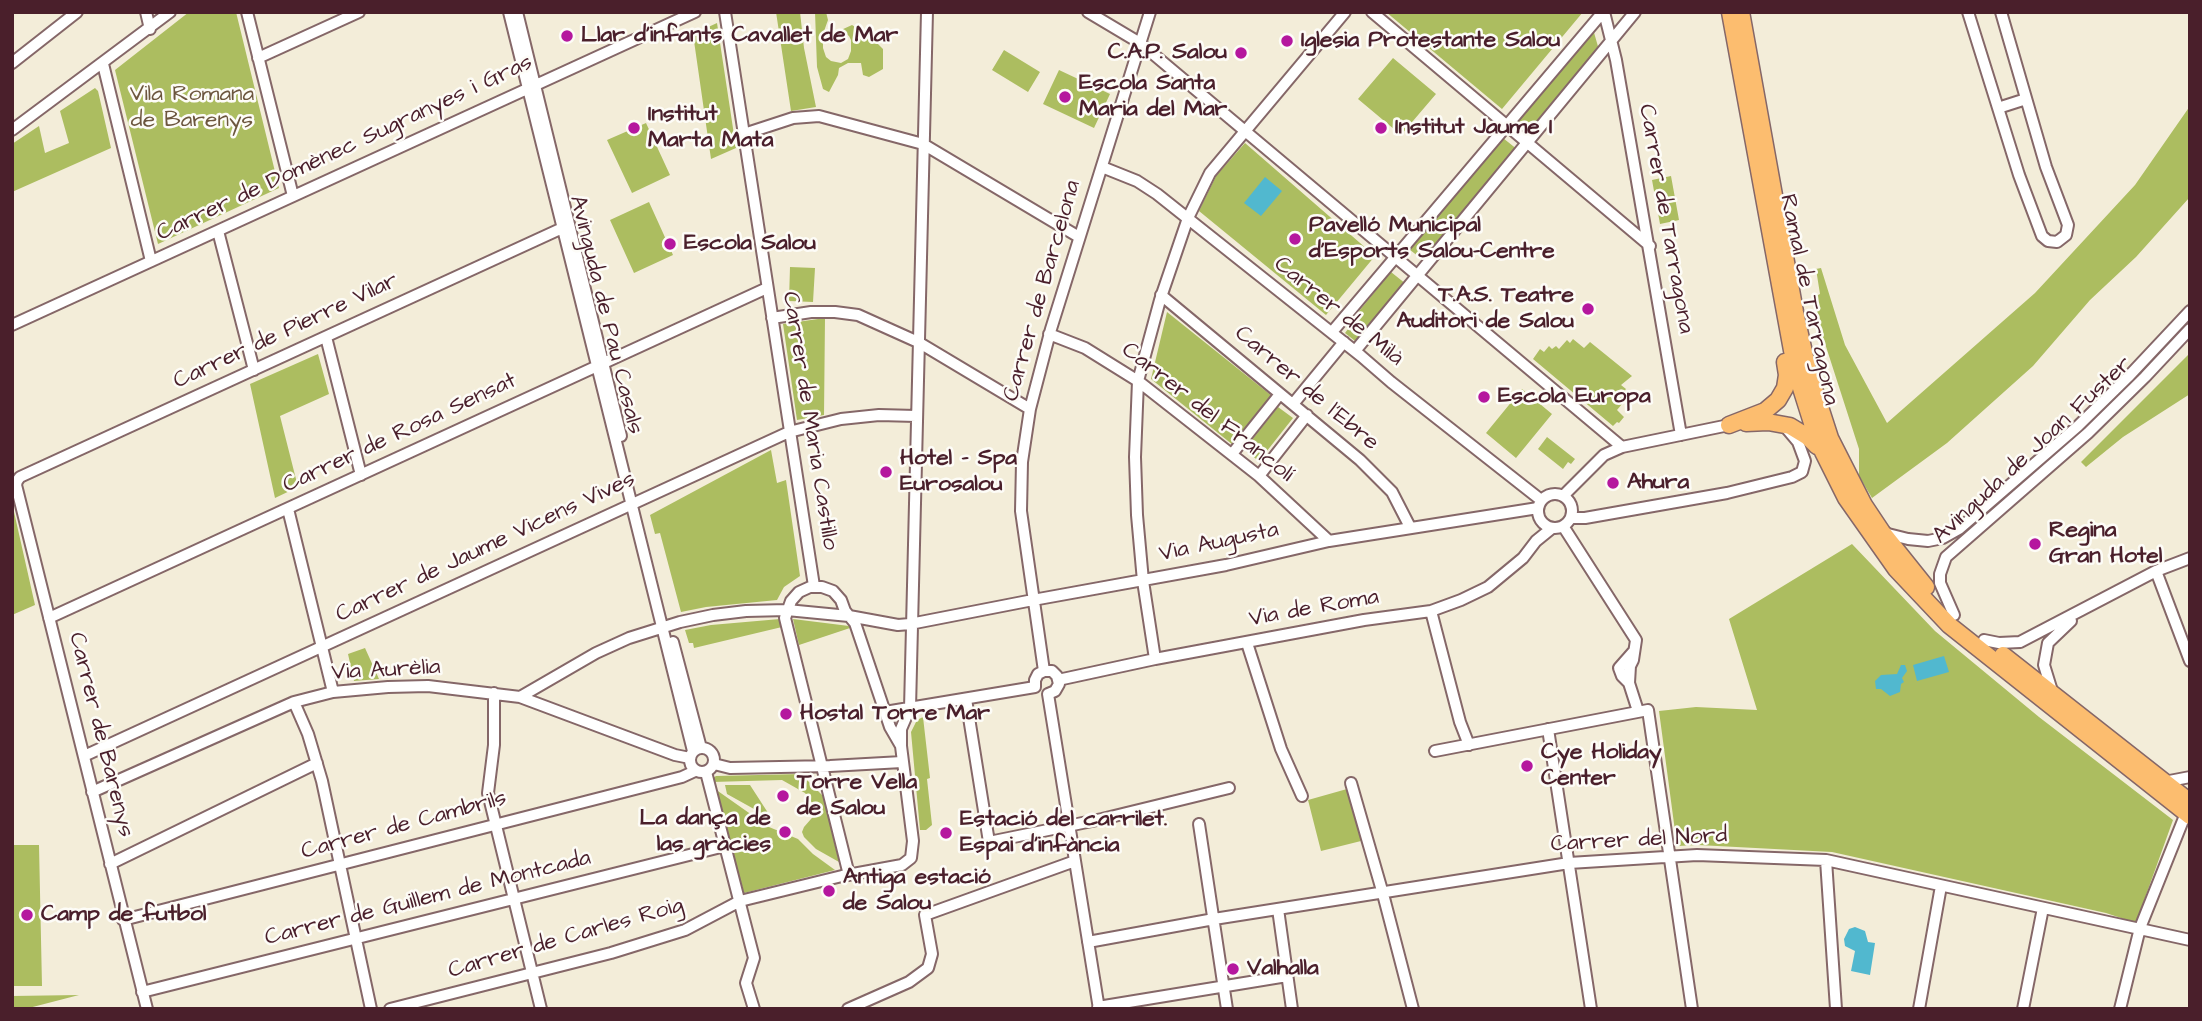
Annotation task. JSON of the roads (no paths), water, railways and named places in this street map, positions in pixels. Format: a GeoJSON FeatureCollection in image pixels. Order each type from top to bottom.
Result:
{"type":"FeatureCollection","features":[{"type":"Feature","properties":{"kind":"main road","name":"Ramal de Tarragona"},"geometry":{"type":"LineString","coordinates":[[1730,12],[1796,372],[1822,452],[1876,530],[1896,569],[1949,625],[2188,811]]}},
{"type":"Feature","properties":{"kind":"main road","name":"Ramal de Tarragona"},"geometry":{"type":"LineString","coordinates":[[1741,12],[1795,312],[1808,370],[1845,484]]}},
{"type":"Feature","properties":{"kind":"main road"},"geometry":{"type":"LineString","coordinates":[[1729,425],[1765,411],[1783,394],[1787,381],[1779,326],[1778,281]]}},
{"type":"Feature","properties":{"kind":"main road"},"geometry":{"type":"LineString","coordinates":[[1729,425],[1755,423],[1795,427],[1822,452]]}},
{"type":"Feature","properties":{"kind":"main road","name":"Ramal de Tarragona"},"geometry":{"type":"LineString","coordinates":[[1876,530],[1928,590],[1954,615],[2164,782],[2188,811]]}},
{"type":"Feature","properties":{"kind":"street"},"geometry":{"type":"LineString","coordinates":[[12,63],[77,12]]}},
{"type":"Feature","properties":{"kind":"street"},"geometry":{"type":"LineString","coordinates":[[146,12],[150,29]]}},
{"type":"Feature","properties":{"kind":"street"},"geometry":{"type":"LineString","coordinates":[[12,130],[170,12]]}},
{"type":"Feature","properties":{"kind":"street"},"geometry":{"type":"LineString","coordinates":[[247,12],[293,196]]}},
{"type":"Feature","properties":{"kind":"street"},"geometry":{"type":"LineString","coordinates":[[258,58],[359,12]]}},
{"type":"Feature","properties":{"kind":"street","name":"Avinguda de Pau Casals"},"geometry":{"type":"LineString","coordinates":[[509,12],[531,86],[695,752]]}},
{"type":"Feature","properties":{"kind":"street","name":"Avinguda de Pau Casals"},"geometry":{"type":"LineString","coordinates":[[517,12],[531,86]]}},
{"type":"Feature","properties":{"kind":"street","name":"Carrer de Domènec Sugranyes i Gras"},"geometry":{"type":"LineString","coordinates":[[12,325],[695,12]]}},
{"type":"Feature","properties":{"kind":"street","name":"Carrer de Maria Castillo"},"geometry":{"type":"LineString","coordinates":[[725,12],[814,586]]}},
{"type":"Feature","properties":{"kind":"street"},"geometry":{"type":"LineString","coordinates":[[754,1009],[746,983],[754,958],[705,769],[712,752],[695,752],[690,765],[705,769],[902,762],[901,729],[910,708],[927,12]]}},
{"type":"Feature","properties":{"kind":"street"},"geometry":{"type":"LineString","coordinates":[[1088,12],[1140,43],[1622,447]]}},
{"type":"Feature","properties":{"kind":"street","name":"Carrer de Barcelona"},"geometry":{"type":"LineString","coordinates":[[1044,671],[1022,528],[1020,494],[1030,409],[1049,334],[1150,12]]}},
{"type":"Feature","properties":{"kind":"street"},"geometry":{"type":"LineString","coordinates":[[1155,659],[1143,581],[1135,457],[1138,381],[1161,295],[1188,219],[1210,173],[1345,12]]}},
{"type":"Feature","properties":{"kind":"street"},"geometry":{"type":"LineString","coordinates":[[1372,12],[1650,246]]}},
{"type":"Feature","properties":{"kind":"street"},"geometry":{"type":"LineString","coordinates":[[1332,332],[1603,12]]}},
{"type":"Feature","properties":{"kind":"street","name":"Carrer de Tarragona"},"geometry":{"type":"LineString","coordinates":[[1603,12],[1611,41],[1650,246],[1681,435]]}},
{"type":"Feature","properties":{"kind":"street"},"geometry":{"type":"LineString","coordinates":[[1355,351],[1635,12]]}},
{"type":"Feature","properties":{"kind":"street"},"geometry":{"type":"LineString","coordinates":[[1968,12],[2018,175],[2042,236],[2048,241],[2057,242],[2066,235],[2068,225],[2046,167],[2001,12]]}},
{"type":"Feature","properties":{"kind":"street"},"geometry":{"type":"LineString","coordinates":[[103,64],[151,261]]}},
{"type":"Feature","properties":{"kind":"street"},"geometry":{"type":"LineString","coordinates":[[1998,108],[2026,99]]}},
{"type":"Feature","properties":{"kind":"street"},"geometry":{"type":"LineString","coordinates":[[744,134],[793,118],[823,116],[923,144],[1079,237]]}},
{"type":"Feature","properties":{"kind":"street","name":"Carrer de Milà"},"geometry":{"type":"LineString","coordinates":[[1102,167],[1137,181],[1198,225],[1540,504]]}},
{"type":"Feature","properties":{"kind":"street","name":"Carrer de Pierre Vilar"},"geometry":{"type":"LineString","coordinates":[[20,477],[566,226]]}},
{"type":"Feature","properties":{"kind":"street"},"geometry":{"type":"LineString","coordinates":[[218,231],[254,370]]}},
{"type":"Feature","properties":{"kind":"street","name":"Carrer de Rosa Sensat"},"geometry":{"type":"LineString","coordinates":[[49,618],[767,288]]}},
{"type":"Feature","properties":{"kind":"street","name":"Carrer de l'Ebre"},"geometry":{"type":"LineString","coordinates":[[1161,295],[1360,460],[1392,492],[1410,527]]}},
{"type":"Feature","properties":{"kind":"street","name":"Avinguda de Joan Fuster"},"geometry":{"type":"LineString","coordinates":[[1876,530],[1908,539],[1928,541],[1943,538],[1959,529],[2078,426],[2190,311]]}},
{"type":"Feature","properties":{"kind":"street"},"geometry":{"type":"LineString","coordinates":[[772,318],[811,312],[858,315],[918,342],[1030,409]]}},
{"type":"Feature","properties":{"kind":"street","name":"Avinguda de Joan Fuster"},"geometry":{"type":"LineString","coordinates":[[1954,615],[1940,583],[1946,557],[2088,433],[2190,329]]}},
{"type":"Feature","properties":{"kind":"street","name":"Carrer del Francolí"},"geometry":{"type":"LineString","coordinates":[[1049,334],[1085,348],[1138,381],[1259,476],[1329,541]]}},
{"type":"Feature","properties":{"kind":"street"},"geometry":{"type":"LineString","coordinates":[[326,337],[360,475]]}},
{"type":"Feature","properties":{"kind":"street"},"geometry":{"type":"LineString","coordinates":[[1293,404],[1344,342]]}},
{"type":"Feature","properties":{"kind":"street"},"geometry":{"type":"LineString","coordinates":[[1232,454],[1280,394]]}},
{"type":"Feature","properties":{"kind":"street"},"geometry":{"type":"LineString","coordinates":[[1562,524],[1570,503],[1563,496],[1554,494],[1540,504],[1541,521],[1562,524],[1585,517],[1727,493],[1792,477],[1802,472],[1805,461],[1801,447],[1771,414],[1773,406]]}},
{"type":"Feature","properties":{"kind":"street","name":"Carrer de Jaume Vicens Vives"},"geometry":{"type":"LineString","coordinates":[[84,756],[789,432],[841,419],[879,415],[916,416]]}},
{"type":"Feature","properties":{"kind":"street"},"geometry":{"type":"LineString","coordinates":[[1259,476],[1307,415]]}},
{"type":"Feature","properties":{"kind":"street"},"geometry":{"type":"LineString","coordinates":[[1563,496],[1604,455],[1622,447],[1729,425]]}},
{"type":"Feature","properties":{"kind":"street","name":"Carrer de Barenys"},"geometry":{"type":"LineString","coordinates":[[20,477],[16,485],[145,1003]]}},
{"type":"Feature","properties":{"kind":"street","name":"Via Augusta"},"geometry":{"type":"LineString","coordinates":[[520,697],[596,653],[664,626],[746,611],[787,610],[849,616],[898,625],[910,624],[1226,565],[1329,541],[1540,504]]}},
{"type":"Feature","properties":{"kind":"street"},"geometry":{"type":"LineString","coordinates":[[288,509],[333,692]]}},
{"type":"Feature","properties":{"kind":"street"},"geometry":{"type":"LineString","coordinates":[[1562,524],[1636,640],[1629,683],[1643,710],[1670,856],[1692,1009]]}},
{"type":"Feature","properties":{"kind":"street","name":"Via de Roma"},"geometry":{"type":"LineString","coordinates":[[1058,680],[1364,620],[1431,611],[1488,587],[1523,558],[1536,541],[1562,524]]}},
{"type":"Feature","properties":{"kind":"street"},"geometry":{"type":"LineString","coordinates":[[1984,639],[1999,643],[2020,642],[2156,571],[2190,558]]}},
{"type":"Feature","properties":{"kind":"street"},"geometry":{"type":"LineString","coordinates":[[2156,571],[2190,661]]}},
{"type":"Feature","properties":{"kind":"street"},"geometry":{"type":"LineString","coordinates":[[849,875],[785,618],[796,595],[806,588],[826,588],[836,594],[855,623],[890,727],[901,746]]}},
{"type":"Feature","properties":{"kind":"street"},"geometry":{"type":"LineString","coordinates":[[1431,611],[1460,722],[1469,745]]}},
{"type":"Feature","properties":{"kind":"street"},"geometry":{"type":"LineString","coordinates":[[2056,698],[2050,687],[2045,665],[2048,643],[2080,611]]}},
{"type":"Feature","properties":{"kind":"street"},"geometry":{"type":"LineString","coordinates":[[1247,643],[1281,749],[1302,796]]}},
{"type":"Feature","properties":{"kind":"street"},"geometry":{"type":"LineString","coordinates":[[1044,671],[1052,671],[1058,680],[1055,691],[1048,694],[1039,692],[1035,687],[1036,677],[1044,671]]}},
{"type":"Feature","properties":{"kind":"street","name":"Via Aurèlia"},"geometry":{"type":"LineString","coordinates":[[92,792],[294,702],[333,692],[388,687],[428,687],[520,697],[675,755],[695,752]]}},
{"type":"Feature","properties":{"kind":"street"},"geometry":{"type":"LineString","coordinates":[[886,712],[1035,687]]}},
{"type":"Feature","properties":{"kind":"street"},"geometry":{"type":"LineString","coordinates":[[494,693],[494,752],[488,793],[541,1008]]}},
{"type":"Feature","properties":{"kind":"street"},"geometry":{"type":"LineString","coordinates":[[1048,694],[1098,1008],[1287,975]]}},
{"type":"Feature","properties":{"kind":"street"},"geometry":{"type":"LineString","coordinates":[[966,699],[989,842],[1102,819],[1230,788]]}},
{"type":"Feature","properties":{"kind":"street"},"geometry":{"type":"LineString","coordinates":[[294,702],[317,763],[371,1009]]}},
{"type":"Feature","properties":{"kind":"street"},"geometry":{"type":"LineString","coordinates":[[1435,751],[1643,710]]}},
{"type":"Feature","properties":{"kind":"street"},"geometry":{"type":"LineString","coordinates":[[1548,729],[1591,1009]]}},
{"type":"Feature","properties":{"kind":"street","name":"Carrer de Carles Roig"},"geometry":{"type":"LineString","coordinates":[[390,1009],[611,953],[685,930],[740,901],[902,865],[911,858],[913,841],[902,762]]}},
{"type":"Feature","properties":{"kind":"street"},"geometry":{"type":"LineString","coordinates":[[110,864],[317,763]]}},
{"type":"Feature","properties":{"kind":"street","name":"Carrer de Cambrils"},"geometry":{"type":"LineString","coordinates":[[124,920],[705,769]]}},
{"type":"Feature","properties":{"kind":"street"},"geometry":{"type":"LineString","coordinates":[[2164,782],[2190,777]]}},
{"type":"Feature","properties":{"kind":"street"},"geometry":{"type":"LineString","coordinates":[[1350,783],[1413,1009]]}},
{"type":"Feature","properties":{"kind":"street"},"geometry":{"type":"LineString","coordinates":[[2120,1009],[2140,928],[2188,811]]}},
{"type":"Feature","properties":{"kind":"street"},"geometry":{"type":"LineString","coordinates":[[1199,824],[1227,1009]]}},
{"type":"Feature","properties":{"kind":"street","name":"Carrer de Guillem de Montcada"},"geometry":{"type":"LineString","coordinates":[[145,1003],[356,939],[724,846]]}},
{"type":"Feature","properties":{"kind":"street","name":"Carrer del Nord"},"geometry":{"type":"LineString","coordinates":[[1088,942],[1214,919],[1569,863],[1670,856],[1826,860],[2190,940]]}},
{"type":"Feature","properties":{"kind":"street"},"geometry":{"type":"LineString","coordinates":[[1826,860],[1836,1009]]}},
{"type":"Feature","properties":{"kind":"street"},"geometry":{"type":"LineString","coordinates":[[854,1008],[909,982],[928,968],[932,954],[925,915],[1075,861]]}},
{"type":"Feature","properties":{"kind":"street"},"geometry":{"type":"LineString","coordinates":[[1919,1009],[1941,886]]}},
{"type":"Feature","properties":{"kind":"street"},"geometry":{"type":"LineString","coordinates":[[2023,1009],[2043,908]]}},
{"type":"Feature","properties":{"kind":"street"},"geometry":{"type":"LineString","coordinates":[[1278,909],[1292,1009]]}},
{"type":"Feature","properties":{"kind":"water"},"geometry":{"type":"Polygon","coordinates":[[[1265,177],[1282,191],[1261,216],[1244,203],[1265,177]]]}},
{"type":"Feature","properties":{"kind":"water"},"geometry":{"type":"Polygon","coordinates":[[[1944,656],[1949,672],[1917,681],[1913,665],[1944,656]]]}},
{"type":"Feature","properties":{"kind":"water"},"geometry":{"type":"Polygon","coordinates":[[[1901,665],[1905,665],[1907,671],[1902,678],[1904,682],[1900,692],[1890,696],[1881,689],[1876,689],[1875,681],[1881,675],[1897,674],[1901,665]]]}},
{"type":"Feature","properties":{"kind":"water"},"geometry":{"type":"Polygon","coordinates":[[[1855,927],[1865,931],[1868,942],[1875,943],[1870,975],[1851,971],[1855,951],[1845,946],[1844,939],[1849,929],[1855,927]]]}},
{"type":"Feature","properties":{"kind":"place","name":"Llar d'infants Cavallet de Mar"},"geometry":{"type":"Point","coordinates":[567,36]}},
{"type":"Feature","properties":{"kind":"place","name":"Iglesia Protestante Salou"},"geometry":{"type":"Point","coordinates":[1287,41]}},
{"type":"Feature","properties":{"kind":"place","name":"C.A.P. Salou"},"geometry":{"type":"Point","coordinates":[1241,53]}},
{"type":"Feature","properties":{"kind":"place","name":"Escola Santa Maria del Mar"},"geometry":{"type":"Point","coordinates":[1065,97]}},
{"type":"Feature","properties":{"kind":"place","name":"Institut Marta Mata"},"geometry":{"type":"Point","coordinates":[634,128]}},
{"type":"Feature","properties":{"kind":"place","name":"Institut Jaume I"},"geometry":{"type":"Point","coordinates":[1381,128]}},
{"type":"Feature","properties":{"kind":"place","name":"Pavelló Municipal d'Esports Salou-Centre"},"geometry":{"type":"Point","coordinates":[1295,239]}},
{"type":"Feature","properties":{"kind":"place","name":"Escola Salou"},"geometry":{"type":"Point","coordinates":[670,244]}},
{"type":"Feature","properties":{"kind":"place","name":"T.A.S. Teatre Auditori de Salou"},"geometry":{"type":"Point","coordinates":[1588,309]}},
{"type":"Feature","properties":{"kind":"place","name":"Escola Europa"},"geometry":{"type":"Point","coordinates":[1484,397]}},
{"type":"Feature","properties":{"kind":"place","name":"Hotel - Spa Eurosalou"},"geometry":{"type":"Point","coordinates":[886,472]}},
{"type":"Feature","properties":{"kind":"place","name":"Ahura"},"geometry":{"type":"Point","coordinates":[1613,483]}},
{"type":"Feature","properties":{"kind":"place","name":"Regina Gran Hotel"},"geometry":{"type":"Point","coordinates":[2035,544]}},
{"type":"Feature","properties":{"kind":"place","name":"Hostal Torre Mar"},"geometry":{"type":"Point","coordinates":[786,714]}},
{"type":"Feature","properties":{"kind":"place","name":"Cye Holiday Center"},"geometry":{"type":"Point","coordinates":[1527,766]}},
{"type":"Feature","properties":{"kind":"place","name":"Torre Vella de Salou"},"geometry":{"type":"Point","coordinates":[783,796]}},
{"type":"Feature","properties":{"kind":"place","name":"La dança de las gràcies"},"geometry":{"type":"Point","coordinates":[785,832]}},
{"type":"Feature","properties":{"kind":"place","name":"Estació del carrilet. Espai d'infància"},"geometry":{"type":"Point","coordinates":[946,833]}},
{"type":"Feature","properties":{"kind":"place","name":"Antiga estació de Salou"},"geometry":{"type":"Point","coordinates":[829,891]}},
{"type":"Feature","properties":{"kind":"place","name":"Camp de futbol"},"geometry":{"type":"Point","coordinates":[27,915]}},
{"type":"Feature","properties":{"kind":"place","name":"Valhalla"},"geometry":{"type":"Point","coordinates":[1233,969]}},
{"type":"Feature","properties":{"kind":"park label","name":"Vila Romana de Barenys"},"geometry":{"type":"Point","coordinates":[192,108]}}]}
